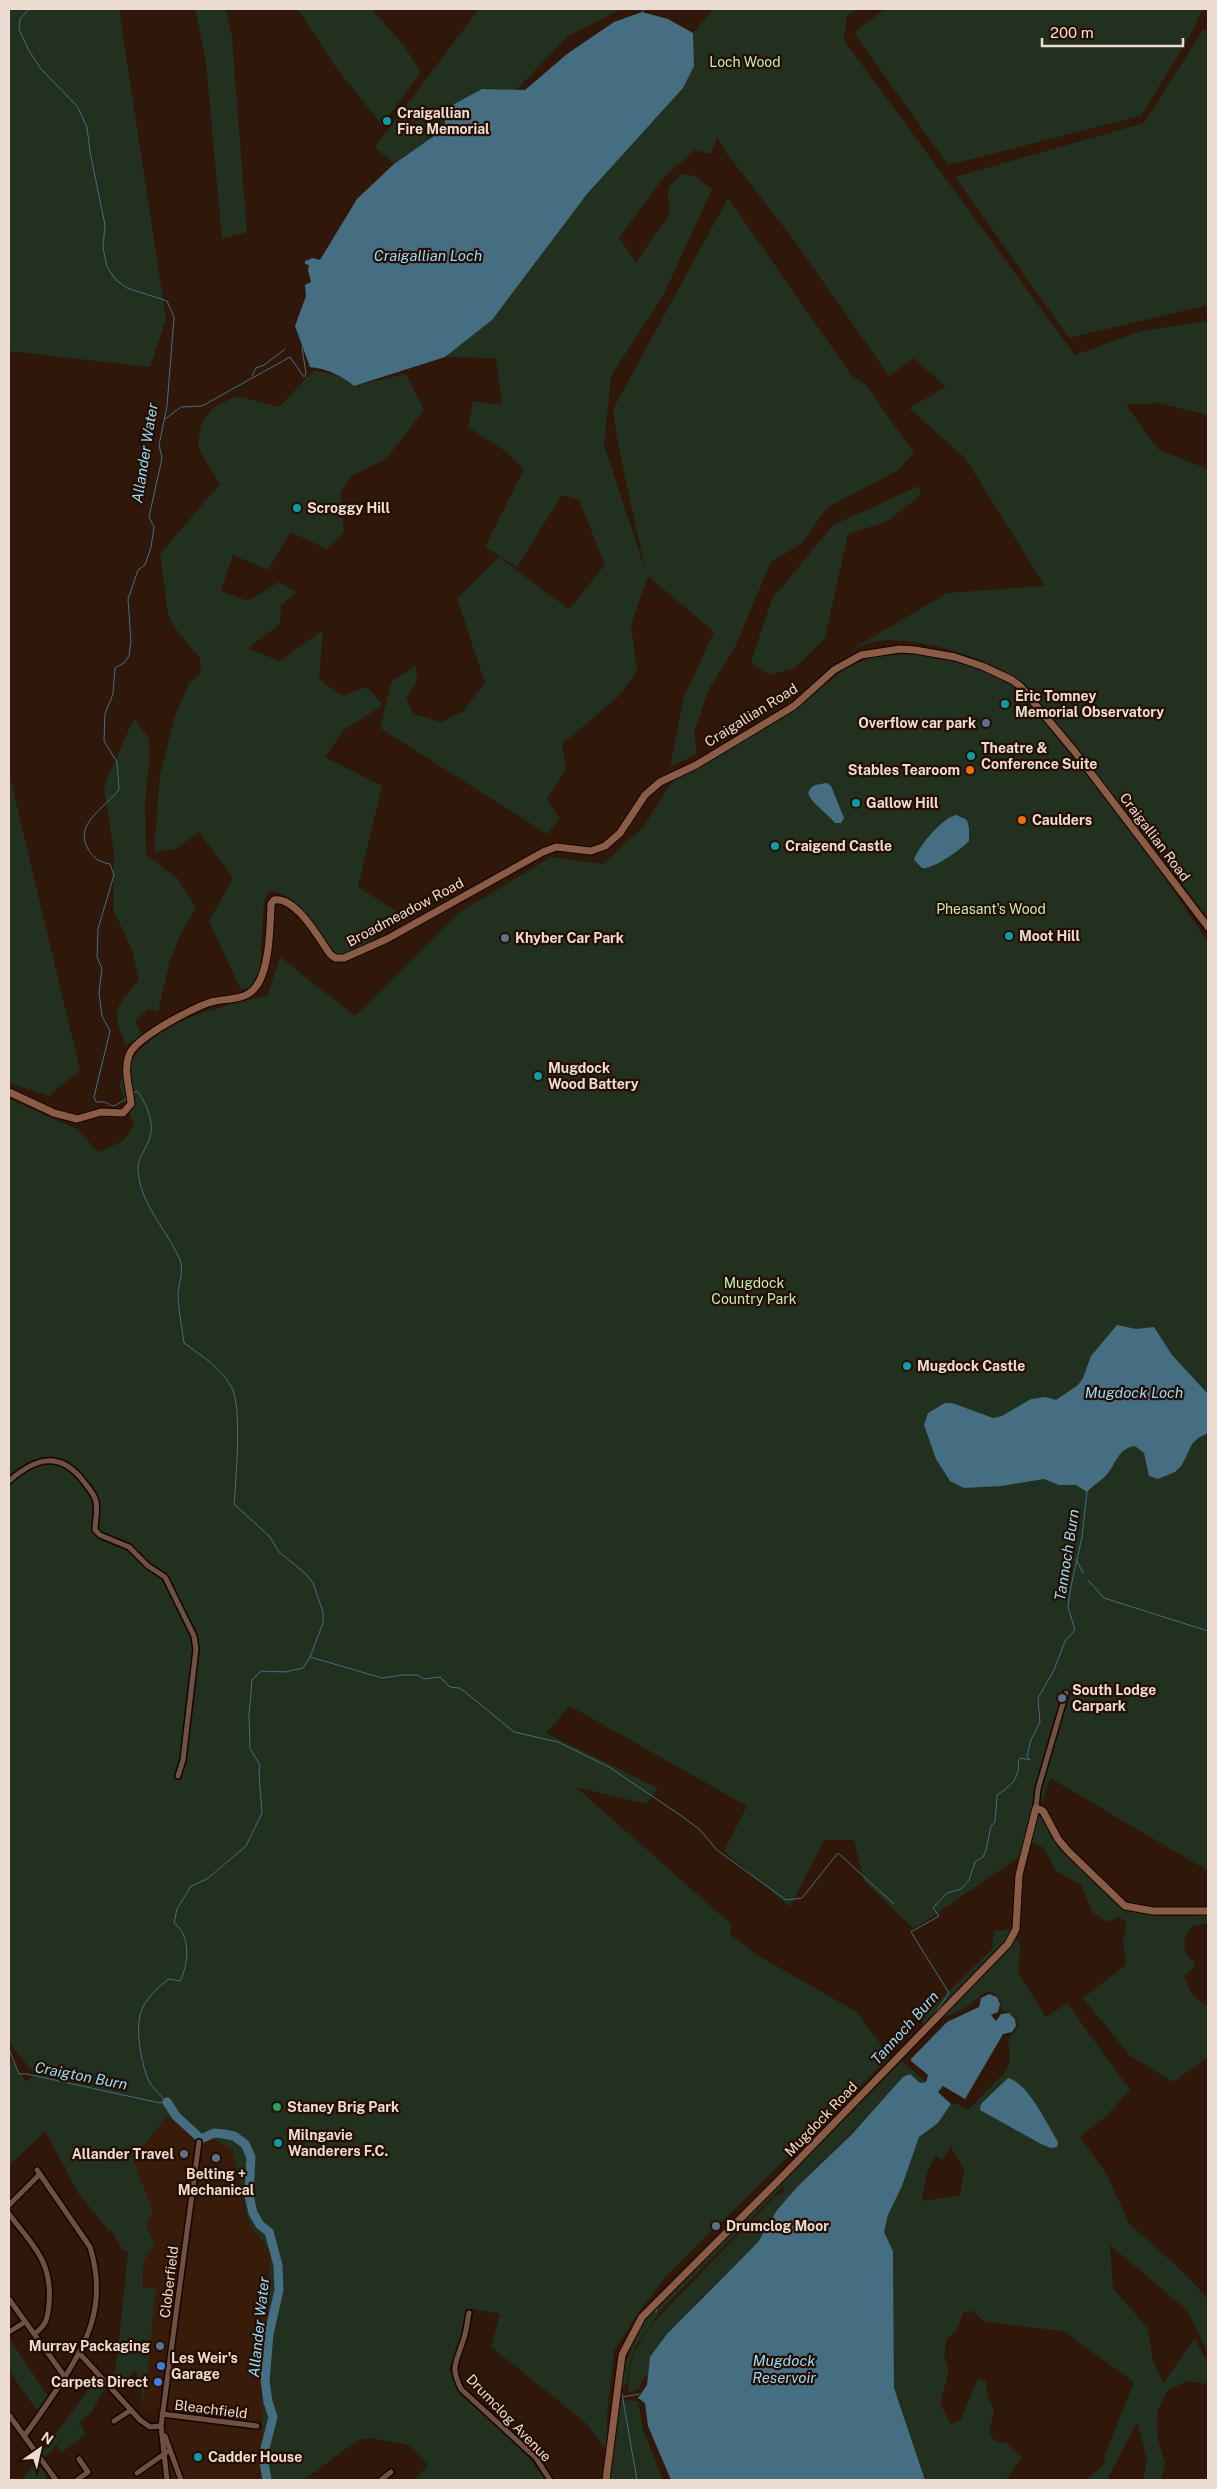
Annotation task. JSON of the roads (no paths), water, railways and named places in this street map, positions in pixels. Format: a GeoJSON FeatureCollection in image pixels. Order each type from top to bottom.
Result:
{"type":"FeatureCollection","features":[{"type":"Feature","properties":{"kind":"street","name":"Craigallian Road"},"geometry":{"type":"LineString","coordinates":[[510,868],[556,847],[591,851],[605,846],[620,832],[645,796],[660,782],[696,765],[794,706],[834,670],[861,655],[900,649],[915,650],[955,657],[982,666],[1012,680],[1020,686],[1065,740],[1208,926]]}},
{"type":"Feature","properties":{"kind":"street","name":"Broadmeadow Road"},"geometry":{"type":"LineString","coordinates":[[9,1092],[54,1112],[77,1119],[101,1112],[123,1113],[130,1107],[131,1101],[127,1090],[129,1056],[133,1049],[149,1036],[191,1010],[213,1002],[238,998],[254,989],[264,969],[271,904],[274,900],[286,901],[301,914],[330,954],[335,958],[344,958],[387,939],[510,868]]}},
{"type":"Feature","properties":{"kind":"street"},"geometry":{"type":"LineString","coordinates":[[9,1482],[32,1463],[56,1462],[73,1468],[95,1498],[95,1530],[100,1536],[129,1547],[148,1566],[165,1577],[170,1583],[174,1598],[194,1636],[196,1649],[183,1760],[178,1776]]}},
{"type":"Feature","properties":{"kind":"street"},"geometry":{"type":"LineString","coordinates":[[1066,1693],[1038,1789],[1036,1808],[1044,1811],[1058,1839],[1068,1851],[1124,1906],[1153,1911],[1208,1911]]}},
{"type":"Feature","properties":{"kind":"street","name":"Mugdock Road"},"geometry":{"type":"LineString","coordinates":[[606,2480],[622,2355],[642,2317],[777,2182],[1008,1944],[1016,1929],[1019,1875],[1036,1808]]}},
{"type":"Feature","properties":{"kind":"street","name":"Cloberfield"},"geometry":{"type":"LineString","coordinates":[[161,2426],[198,2142]]}},
{"type":"Feature","properties":{"kind":"street"},"geometry":{"type":"LineString","coordinates":[[9,2205],[39,2172],[82,2234],[94,2260],[96,2287],[94,2319],[80,2354],[24,2436]]}},
{"type":"Feature","properties":{"kind":"street"},"geometry":{"type":"LineString","coordinates":[[9,2214],[42,2259],[48,2272],[48,2317],[42,2329],[34,2334]]}},
{"type":"Feature","properties":{"kind":"street"},"geometry":{"type":"LineString","coordinates":[[9,2299],[65,2377]]}},
{"type":"Feature","properties":{"kind":"street","name":"Drumclog Avenue"},"geometry":{"type":"LineString","coordinates":[[469,2314],[462,2344],[456,2358],[454,2374],[461,2389],[536,2458],[550,2480]]}},
{"type":"Feature","properties":{"kind":"street"},"geometry":{"type":"LineString","coordinates":[[9,2332],[25,2322]]}},
{"type":"Feature","properties":{"kind":"street"},"geometry":{"type":"LineString","coordinates":[[80,2354],[131,2410],[150,2427],[161,2426],[168,2452],[181,2480]]}},
{"type":"Feature","properties":{"kind":"street"},"geometry":{"type":"LineString","coordinates":[[114,2422],[131,2410]]}},
{"type":"Feature","properties":{"kind":"street","name":"Bleachfield"},"geometry":{"type":"LineString","coordinates":[[162,2414],[257,2426]]}},
{"type":"Feature","properties":{"kind":"street"},"geometry":{"type":"LineString","coordinates":[[9,2415],[56,2480]]}},
{"type":"Feature","properties":{"kind":"street"},"geometry":{"type":"LineString","coordinates":[[137,2473],[168,2452]]}},
{"type":"Feature","properties":{"kind":"street"},"geometry":{"type":"LineString","coordinates":[[167,2480],[168,2452]]}},
{"type":"Feature","properties":{"kind":"street"},"geometry":{"type":"LineString","coordinates":[[77,2480],[88,2472],[79,2459]]}},
{"type":"Feature","properties":{"kind":"street"},"geometry":{"type":"LineString","coordinates":[[381,2480],[391,2472]]}},
{"type":"Feature","properties":{"kind":"water","name":"Craigallian Loch"},"geometry":{"type":"Polygon","coordinates":[[[642,12],[668,19],[693,33],[694,66],[683,88],[587,194],[492,320],[445,357],[354,386],[334,373],[310,367],[295,326],[306,296],[305,285],[311,282],[308,270],[309,265],[305,264],[305,261],[313,258],[320,260],[357,199],[394,164],[444,129],[447,108],[482,89],[525,90],[567,54],[614,22],[642,12]]]}},
{"type":"Feature","properties":{"kind":"water"},"geometry":{"type":"Polygon","coordinates":[[[827,783],[831,786],[844,818],[841,823],[835,823],[812,800],[808,793],[814,786],[827,783]]]}},
{"type":"Feature","properties":{"kind":"water"},"geometry":{"type":"Polygon","coordinates":[[[956,815],[967,820],[969,841],[939,863],[922,868],[914,860],[920,848],[944,821],[956,815]]]}},
{"type":"Feature","properties":{"kind":"water","name":"Mugdock Loch"},"geometry":{"type":"Polygon","coordinates":[[[1117,1325],[1136,1329],[1154,1327],[1172,1355],[1208,1394],[1208,1433],[1198,1438],[1192,1444],[1182,1465],[1175,1472],[1158,1479],[1149,1476],[1144,1453],[1135,1446],[1125,1449],[1106,1476],[1087,1492],[1076,1485],[1059,1485],[1044,1479],[1001,1486],[964,1488],[950,1481],[936,1459],[924,1425],[928,1413],[945,1403],[952,1403],[993,1418],[1002,1416],[1031,1399],[1045,1397],[1056,1400],[1078,1385],[1083,1378],[1091,1356],[1117,1325]]]}},
{"type":"Feature","properties":{"kind":"water","name":"Mugdock Reservoir"},"geometry":{"type":"Polygon","coordinates":[[[989,1994],[997,1997],[1000,2004],[998,2012],[991,2015],[996,2021],[1001,2014],[1009,2013],[1015,2019],[1016,2026],[1012,2032],[1003,2034],[965,2099],[943,2086],[938,2092],[951,2104],[938,2123],[919,2137],[902,2186],[888,2215],[884,2232],[893,2251],[894,2388],[925,2480],[671,2480],[648,2426],[645,2403],[638,2398],[647,2385],[650,2357],[667,2334],[758,2242],[777,2210],[798,2186],[852,2134],[903,2077],[910,2074],[920,2083],[926,2082],[928,2075],[911,2059],[947,2022],[979,2007],[981,1998],[989,1994]]]}},
{"type":"Feature","properties":{"kind":"water"},"geometry":{"type":"Polygon","coordinates":[[[1008,2078],[1015,2081],[1030,2096],[1058,2142],[1057,2147],[1051,2148],[1041,2144],[980,2110],[981,2104],[1008,2078]]]}},
{"type":"Feature","properties":{"kind":"waterway","name":"Allander Water"},"geometry":{"type":"LineString","coordinates":[[29,9],[20,19],[19,29],[28,49],[41,69],[77,106],[87,127],[90,152],[105,225],[103,248],[107,267],[116,280],[127,288],[167,301],[174,317],[167,406],[159,445],[162,458],[149,517],[154,527],[151,547],[145,565],[138,570],[128,599],[131,641],[129,656],[124,663],[115,668],[113,694],[105,714],[104,741],[117,762],[119,789],[93,816],[85,831],[84,840],[90,852],[98,860],[110,864],[114,875],[98,929],[97,957],[102,968],[99,993],[102,1016],[110,1031],[94,1097],[96,1102],[113,1106],[127,1098]]}},
{"type":"Feature","properties":{"kind":"waterway"},"geometry":{"type":"LineString","coordinates":[[642,12],[645,9]]}},
{"type":"Feature","properties":{"kind":"waterway"},"geometry":{"type":"LineString","coordinates":[[165,419],[181,407],[202,406],[290,357],[304,377],[306,374],[302,347]]}},
{"type":"Feature","properties":{"kind":"waterway"},"geometry":{"type":"LineString","coordinates":[[252,376],[256,368],[264,365],[285,349]]}},
{"type":"Feature","properties":{"kind":"waterway","name":"Allander Water"},"geometry":{"type":"LineString","coordinates":[[132,1094],[138,1092],[148,1110],[151,1123],[150,1136],[139,1163],[140,1182],[149,1206],[175,1249],[181,1264],[178,1299],[184,1343],[211,1363],[222,1374],[232,1388],[235,1397],[238,1444],[234,1504],[270,1537],[279,1552],[305,1573],[313,1583],[323,1612],[323,1623],[310,1657],[303,1668],[285,1672],[261,1671],[252,1680],[249,1715],[250,1749],[260,1765],[262,1813],[246,1846],[207,1879],[191,1886],[177,1909],[174,1923],[180,1928],[187,1950],[183,1974],[180,1981],[169,1979],[160,1986],[148,2000],[140,2015],[139,2037],[147,2078],[167,2102]]}},
{"type":"Feature","properties":{"kind":"waterway","name":"Tannoch Burn"},"geometry":{"type":"LineString","coordinates":[[934,2015],[949,1993],[911,1932],[939,1916],[933,1908],[947,1893],[961,1889],[969,1880],[975,1862],[983,1857],[986,1850],[991,1826],[995,1822],[997,1795],[1014,1781],[1018,1772],[1018,1761],[1021,1758],[1030,1760],[1027,1756],[1031,1740],[1040,1722],[1038,1698],[1054,1670],[1065,1641],[1075,1630],[1068,1607],[1082,1537],[1087,1492]]}},
{"type":"Feature","properties":{"kind":"waterway"},"geometry":{"type":"LineString","coordinates":[[1077,1561],[1083,1573]]}},
{"type":"Feature","properties":{"kind":"waterway"},"geometry":{"type":"LineString","coordinates":[[1088,1580],[1104,1598],[1208,1631]]}},
{"type":"Feature","properties":{"kind":"waterway"},"geometry":{"type":"LineString","coordinates":[[310,1657],[382,1678],[403,1675],[417,1675],[424,1679],[440,1677],[450,1687],[459,1688],[464,1691],[514,1732],[558,1742],[609,1767],[683,1817],[700,1830],[717,1850],[786,1900],[802,1898],[838,1853],[894,1904]]}},
{"type":"Feature","properties":{"kind":"waterway","name":"Craigton Burn"},"geometry":{"type":"LineString","coordinates":[[9,2049],[19,2074],[27,2074],[160,2103],[166,2102]]}},
{"type":"Feature","properties":{"kind":"waterway","name":"Allander Water"},"geometry":{"type":"LineString","coordinates":[[167,2102],[176,2116],[201,2139],[214,2133],[234,2136],[245,2144],[251,2157],[249,2195],[253,2213],[260,2225],[269,2232],[278,2265],[279,2290],[269,2334],[265,2380],[268,2402],[273,2417],[263,2456],[267,2480]]}},
{"type":"Feature","properties":{"kind":"waterway","name":"Tannoch Burn"},"geometry":{"type":"LineString","coordinates":[[666,2288],[838,2115]]}},
{"type":"Feature","properties":{"kind":"waterway","name":"Tannoch Burn"},"geometry":{"type":"LineString","coordinates":[[656,2312],[657,2306]]}},
{"type":"Feature","properties":{"kind":"waterway","name":"Tannoch Burn"},"geometry":{"type":"LineString","coordinates":[[622,2394],[637,2480]]}},
{"type":"Feature","properties":{"kind":"waterway"},"geometry":{"type":"LineString","coordinates":[[623,2397],[639,2394]]}},
{"type":"Feature","properties":{"kind":"place","name":"Craigallian Fire Memorial"},"geometry":{"type":"Point","coordinates":[387,121]}},
{"type":"Feature","properties":{"kind":"place","name":"Scroggy Hill"},"geometry":{"type":"Point","coordinates":[297,508]}},
{"type":"Feature","properties":{"kind":"place","name":"Eric Tomney Memorial Observatory"},"geometry":{"type":"Point","coordinates":[1005,704]}},
{"type":"Feature","properties":{"kind":"place","name":"Overflow car park"},"geometry":{"type":"Point","coordinates":[986,723]}},
{"type":"Feature","properties":{"kind":"place","name":"Theatre & Conference Suite"},"geometry":{"type":"Point","coordinates":[971,756]}},
{"type":"Feature","properties":{"kind":"place","name":"Stables Tearoom"},"geometry":{"type":"Point","coordinates":[970,770]}},
{"type":"Feature","properties":{"kind":"place","name":"Gallow Hill"},"geometry":{"type":"Point","coordinates":[856,803]}},
{"type":"Feature","properties":{"kind":"place","name":"Caulders"},"geometry":{"type":"Point","coordinates":[1022,820]}},
{"type":"Feature","properties":{"kind":"place","name":"Craigend Castle"},"geometry":{"type":"Point","coordinates":[775,846]}},
{"type":"Feature","properties":{"kind":"place","name":"Moot Hill"},"geometry":{"type":"Point","coordinates":[1009,936]}},
{"type":"Feature","properties":{"kind":"place","name":"Khyber Car Park"},"geometry":{"type":"Point","coordinates":[505,938]}},
{"type":"Feature","properties":{"kind":"place","name":"Mugdock Wood Battery"},"geometry":{"type":"Point","coordinates":[538,1076]}},
{"type":"Feature","properties":{"kind":"place","name":"Mugdock Castle"},"geometry":{"type":"Point","coordinates":[907,1366]}},
{"type":"Feature","properties":{"kind":"place","name":"South Lodge Carpark"},"geometry":{"type":"Point","coordinates":[1062,1698]}},
{"type":"Feature","properties":{"kind":"place","name":"Staney Brig Park"},"geometry":{"type":"Point","coordinates":[277,2107]}},
{"type":"Feature","properties":{"kind":"place","name":"Milngavie Wanderers F.C."},"geometry":{"type":"Point","coordinates":[278,2143]}},
{"type":"Feature","properties":{"kind":"place","name":"Allander Travel"},"geometry":{"type":"Point","coordinates":[184,2154]}},
{"type":"Feature","properties":{"kind":"place","name":"Belting + Mechanical"},"geometry":{"type":"Point","coordinates":[216,2158]}},
{"type":"Feature","properties":{"kind":"place","name":"Drumclog Moor"},"geometry":{"type":"Point","coordinates":[716,2226]}},
{"type":"Feature","properties":{"kind":"place","name":"Murray Packaging"},"geometry":{"type":"Point","coordinates":[160,2346]}},
{"type":"Feature","properties":{"kind":"place","name":"Les Weir's Garage"},"geometry":{"type":"Point","coordinates":[161,2366]}},
{"type":"Feature","properties":{"kind":"place","name":"Carpets Direct"},"geometry":{"type":"Point","coordinates":[158,2382]}},
{"type":"Feature","properties":{"kind":"place","name":"Cadder House"},"geometry":{"type":"Point","coordinates":[198,2457]}},
{"type":"Feature","properties":{"kind":"park label","name":"Loch Wood"},"geometry":{"type":"Point","coordinates":[745,62]}},
{"type":"Feature","properties":{"kind":"park label","name":"Pheasant's Wood"},"geometry":{"type":"Point","coordinates":[991,909]}},
{"type":"Feature","properties":{"kind":"park label","name":"Mugdock Country Park"},"geometry":{"type":"Point","coordinates":[754,1292]}}]}
